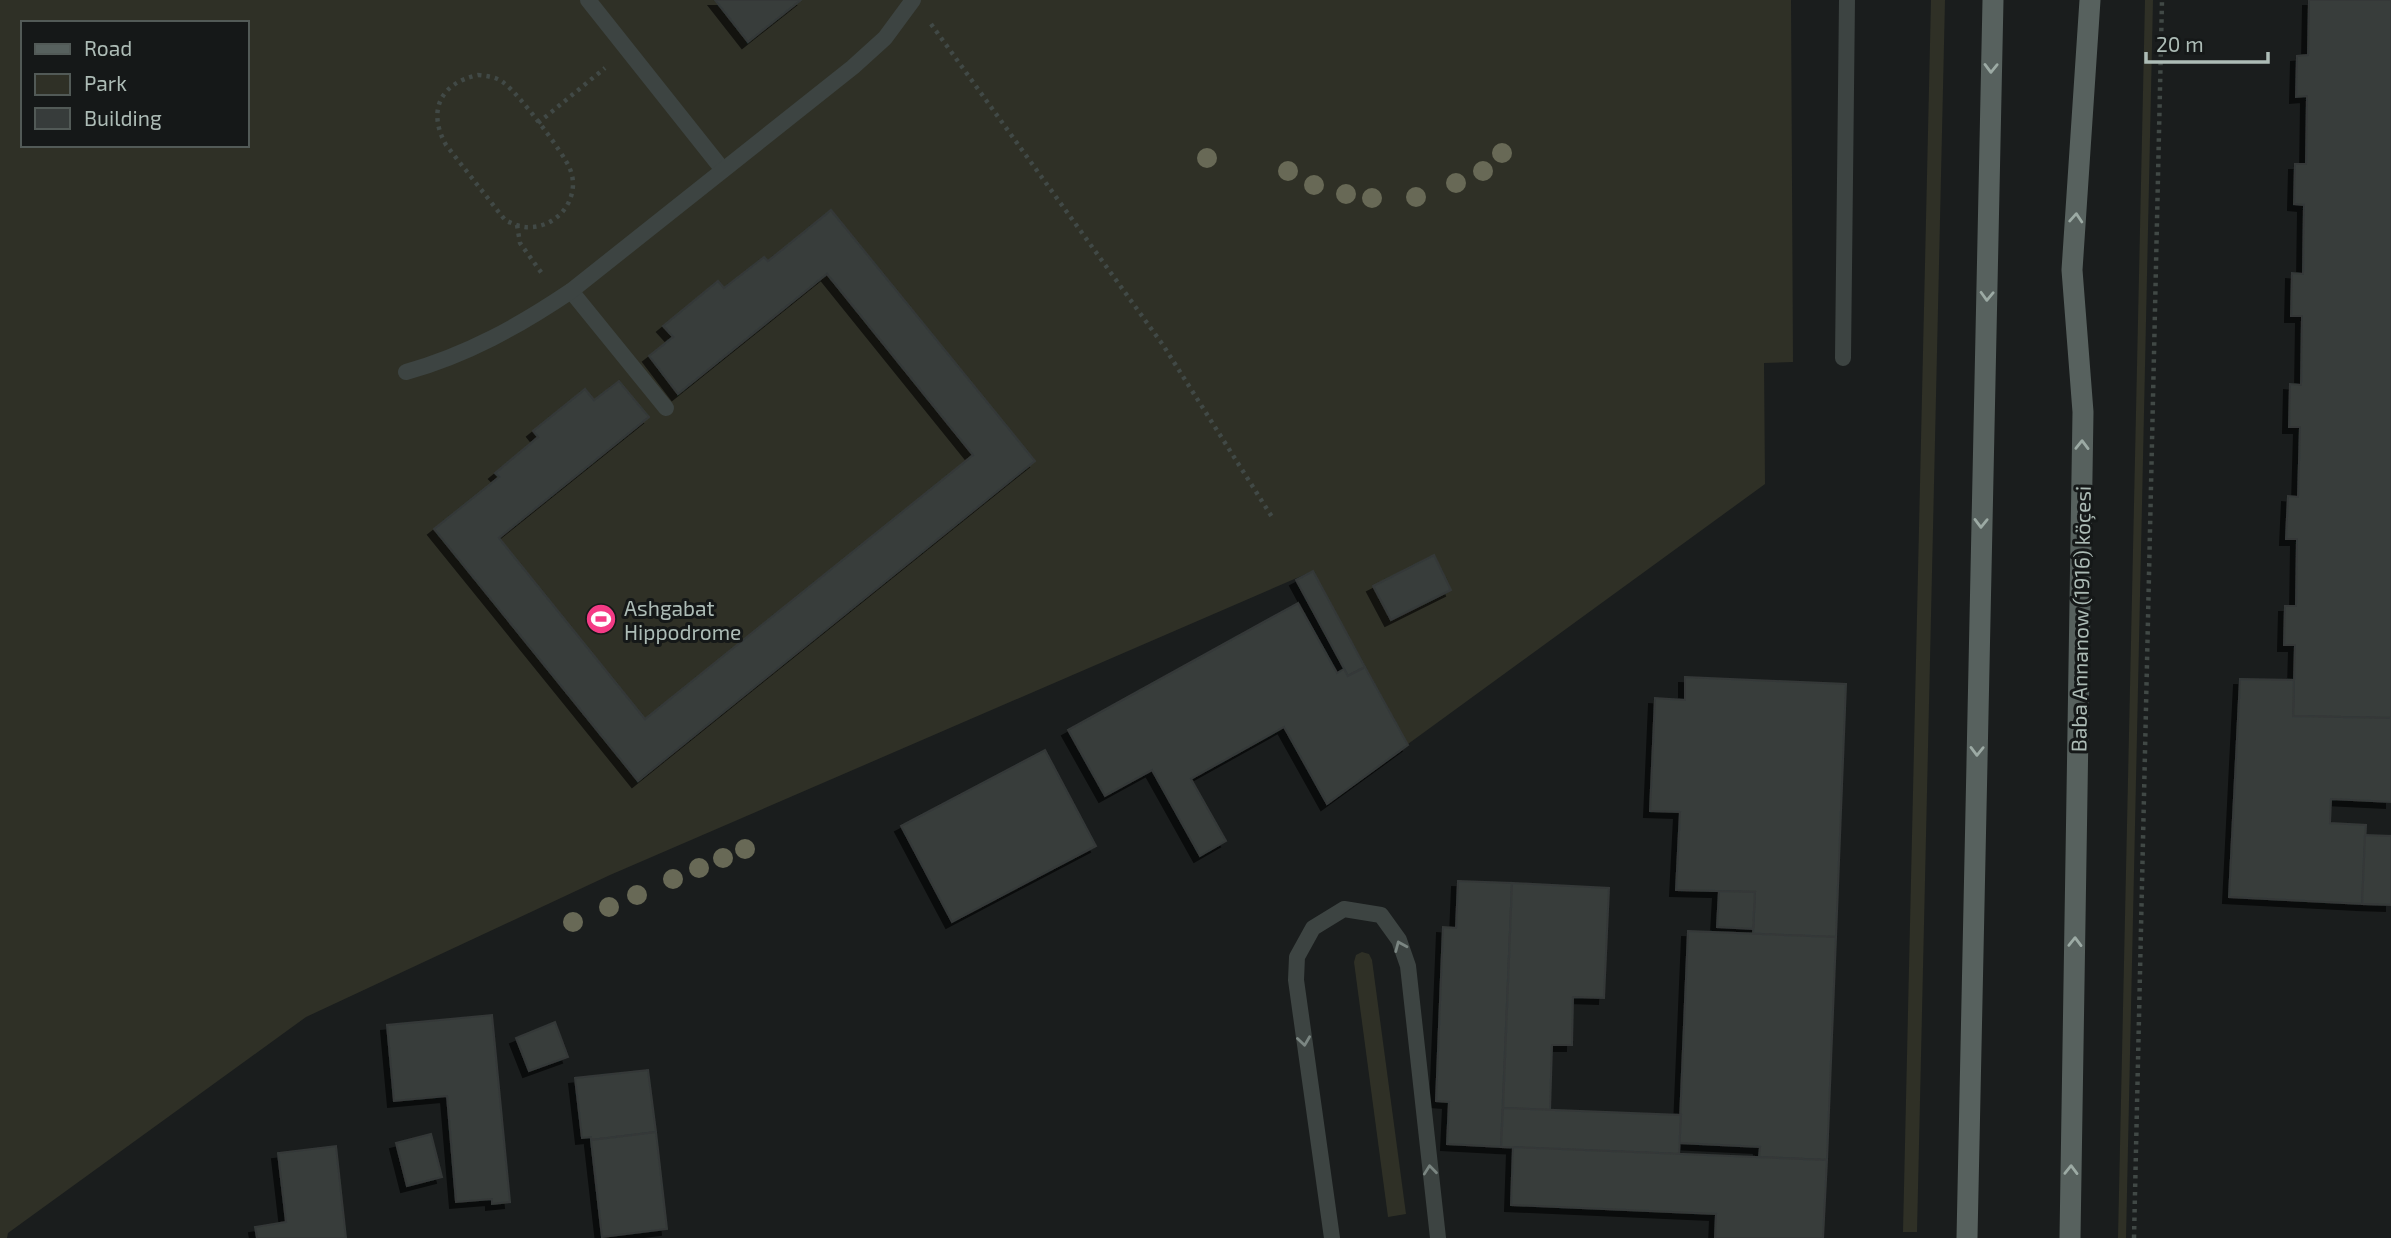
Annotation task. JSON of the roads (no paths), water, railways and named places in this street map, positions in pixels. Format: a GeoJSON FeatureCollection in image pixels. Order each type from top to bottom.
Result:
{"type":"FeatureCollection","features":[{"type":"Feature","properties":{"kind":"main road"},"geometry":{"type":"LineString","coordinates":[[1968,1238],[1993,0]]}},
{"type":"Feature","properties":{"kind":"main road","name":"Baba Annanow (1916) köçesi"},"geometry":{"type":"LineString","coordinates":[[2070,1238],[2083,412],[2072,270],[2090,0]]}},
{"type":"Feature","properties":{"kind":"lane"},"geometry":{"type":"LineString","coordinates":[[588,0],[723,170]]}},
{"type":"Feature","properties":{"kind":"lane"},"geometry":{"type":"LineString","coordinates":[[1843,358],[1847,0]]}},
{"type":"Feature","properties":{"kind":"lane"},"geometry":{"type":"LineString","coordinates":[[406,372],[457,356],[538,314],[853,67],[885,38],[913,1]]}},
{"type":"Feature","properties":{"kind":"lane"},"geometry":{"type":"LineString","coordinates":[[565,294],[666,408]]}},
{"type":"Feature","properties":{"kind":"lane"},"geometry":{"type":"LineString","coordinates":[[1332,1238],[1296,980],[1297,957],[1313,928],[1344,909],[1381,915],[1399,940],[1408,965],[1438,1238]]}},
{"type":"Feature","properties":{"kind":"place","name":"Ashgabat Hippodrome"},"geometry":{"type":"Point","coordinates":[601,619]}}]}
